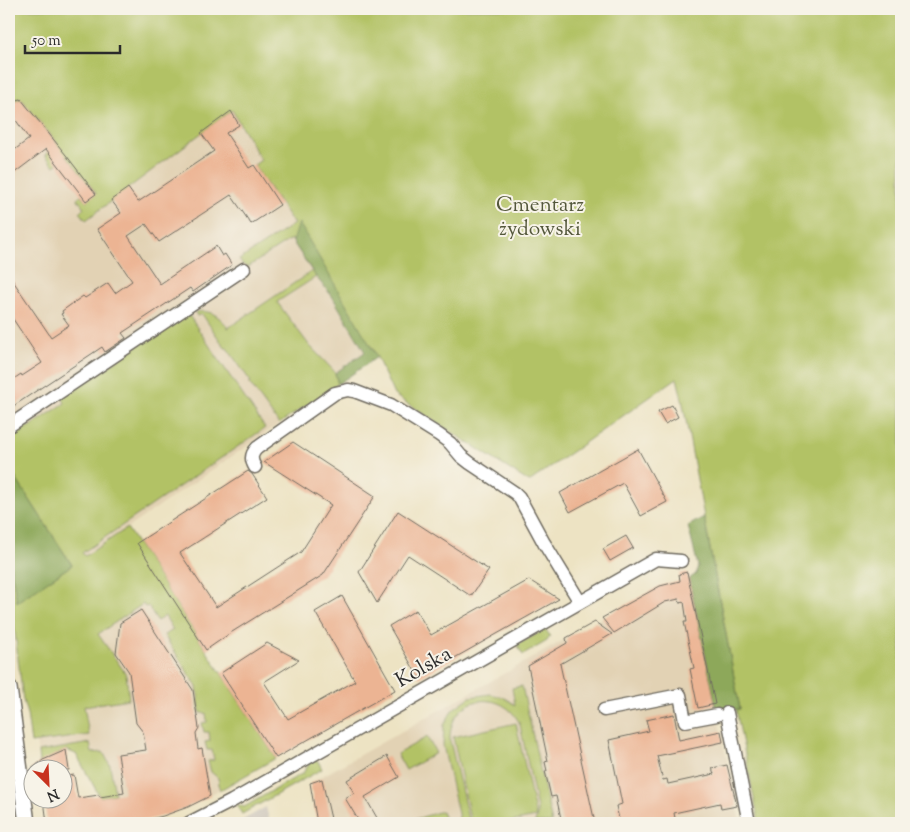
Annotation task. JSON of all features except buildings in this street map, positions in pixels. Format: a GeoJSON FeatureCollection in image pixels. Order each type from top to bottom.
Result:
{"type":"FeatureCollection","features":[{"type":"Feature","properties":{"kind":"main road"},"geometry":{"type":"LineString","coordinates":[[9,688],[11,726],[27,823]]}},
{"type":"Feature","properties":{"kind":"street"},"geometry":{"type":"LineString","coordinates":[[9,426],[244,268]]}},
{"type":"Feature","properties":{"kind":"street"},"geometry":{"type":"LineString","coordinates":[[255,466],[252,462],[252,457],[253,452],[257,448],[335,393],[348,390],[354,391],[391,405],[450,443],[461,456],[519,497],[580,602]]}},
{"type":"Feature","properties":{"kind":"street","name":"Kolska"},"geometry":{"type":"LineString","coordinates":[[189,823],[241,796],[656,559],[681,560]]}},
{"type":"Feature","properties":{"kind":"street"},"geometry":{"type":"LineString","coordinates":[[604,710],[680,695],[685,721],[722,714],[749,823]]}},
{"type":"Feature","properties":{"kind":"shaded area"},"geometry":{"type":"Polygon","coordinates":[[[21,99],[104,205],[232,109],[377,357],[127,528],[276,758],[188,807],[147,820],[114,823],[76,754],[66,750],[45,760],[39,760],[17,602],[9,558],[9,102],[21,99]]]}},
{"type":"Feature","properties":{"kind":"shaded area"},"geometry":{"type":"Polygon","coordinates":[[[689,579],[740,823],[317,823],[310,783],[660,586],[689,579]]]}},
{"type":"Feature","properties":{"kind":"shaded area"},"geometry":{"type":"Polygon","coordinates":[[[266,807],[270,823],[238,823],[243,820],[266,807]]]}},
{"type":"Feature","properties":{"kind":"green space","name":"Cmentarz żydowski"},"geometry":{"type":"Polygon","coordinates":[[[9,9],[901,9],[901,823],[759,823],[736,710],[740,709],[677,378],[529,482],[394,395],[374,351],[312,269],[316,277],[277,302],[309,345],[334,371],[338,384],[279,424],[202,314],[197,316],[195,312],[200,311],[214,314],[228,328],[312,271],[291,239],[248,267],[239,260],[294,224],[254,165],[261,160],[232,110],[86,220],[80,212],[84,208],[77,198],[81,195],[86,201],[96,193],[66,155],[54,166],[46,156],[58,144],[21,99],[9,102],[9,9]]]}},
{"type":"Feature","properties":{"kind":"green space"},"geometry":{"type":"Polygon","coordinates":[[[299,223],[377,357],[338,384],[335,373],[365,352],[332,296],[316,277],[293,242],[299,223]]]}},
{"type":"Feature","properties":{"kind":"green space"},"geometry":{"type":"Polygon","coordinates":[[[188,314],[265,428],[82,553],[85,556],[127,528],[276,758],[220,790],[218,778],[211,772],[208,761],[214,760],[212,750],[207,750],[205,742],[210,741],[209,732],[204,732],[202,723],[207,722],[206,713],[200,713],[197,687],[164,635],[173,630],[165,616],[157,621],[148,606],[145,607],[143,604],[98,634],[126,674],[129,699],[84,706],[89,735],[31,743],[23,700],[9,576],[9,558],[17,601],[72,565],[9,468],[9,431],[21,423],[25,424],[28,428],[65,403],[62,397],[179,318],[188,314]]]}},
{"type":"Feature","properties":{"kind":"green space"},"geometry":{"type":"Polygon","coordinates":[[[9,468],[72,565],[17,602],[9,558],[9,468]]]}},
{"type":"Feature","properties":{"kind":"green space"},"geometry":{"type":"Polygon","coordinates":[[[704,517],[740,709],[717,711],[689,579],[696,574],[698,566],[688,526],[704,517]]]}},
{"type":"Feature","properties":{"kind":"green space"},"geometry":{"type":"Polygon","coordinates":[[[544,630],[550,636],[547,641],[523,655],[517,645],[544,630]]]}},
{"type":"Feature","properties":{"kind":"green space"},"geometry":{"type":"Polygon","coordinates":[[[522,686],[552,823],[535,823],[537,808],[520,725],[515,715],[498,703],[478,701],[469,704],[460,711],[454,720],[450,732],[450,740],[469,823],[460,823],[443,745],[444,725],[453,709],[470,697],[490,694],[503,697],[515,705],[512,688],[522,686]]]}},
{"type":"Feature","properties":{"kind":"green space"},"geometry":{"type":"Polygon","coordinates":[[[516,723],[536,817],[505,823],[471,823],[453,737],[516,723]]]}},
{"type":"Feature","properties":{"kind":"green space"},"geometry":{"type":"Polygon","coordinates":[[[427,737],[436,753],[406,770],[397,754],[427,737]]]}},
{"type":"Feature","properties":{"kind":"green space"},"geometry":{"type":"Polygon","coordinates":[[[90,743],[92,753],[103,752],[110,765],[115,794],[100,797],[76,754],[66,750],[45,760],[39,760],[38,752],[90,743]]]}},
{"type":"Feature","properties":{"kind":"green space"},"geometry":{"type":"Polygon","coordinates":[[[318,761],[322,769],[242,814],[236,804],[244,807],[303,773],[310,762],[318,761]]]}},
{"type":"Feature","properties":{"kind":"green space"},"geometry":{"type":"Polygon","coordinates":[[[442,811],[446,823],[410,823],[409,821],[442,811]]]}},
{"type":"Feature","properties":{"kind":"tram line"},"geometry":{"type":"LineString","coordinates":[[9,792],[13,823]]}}]}
